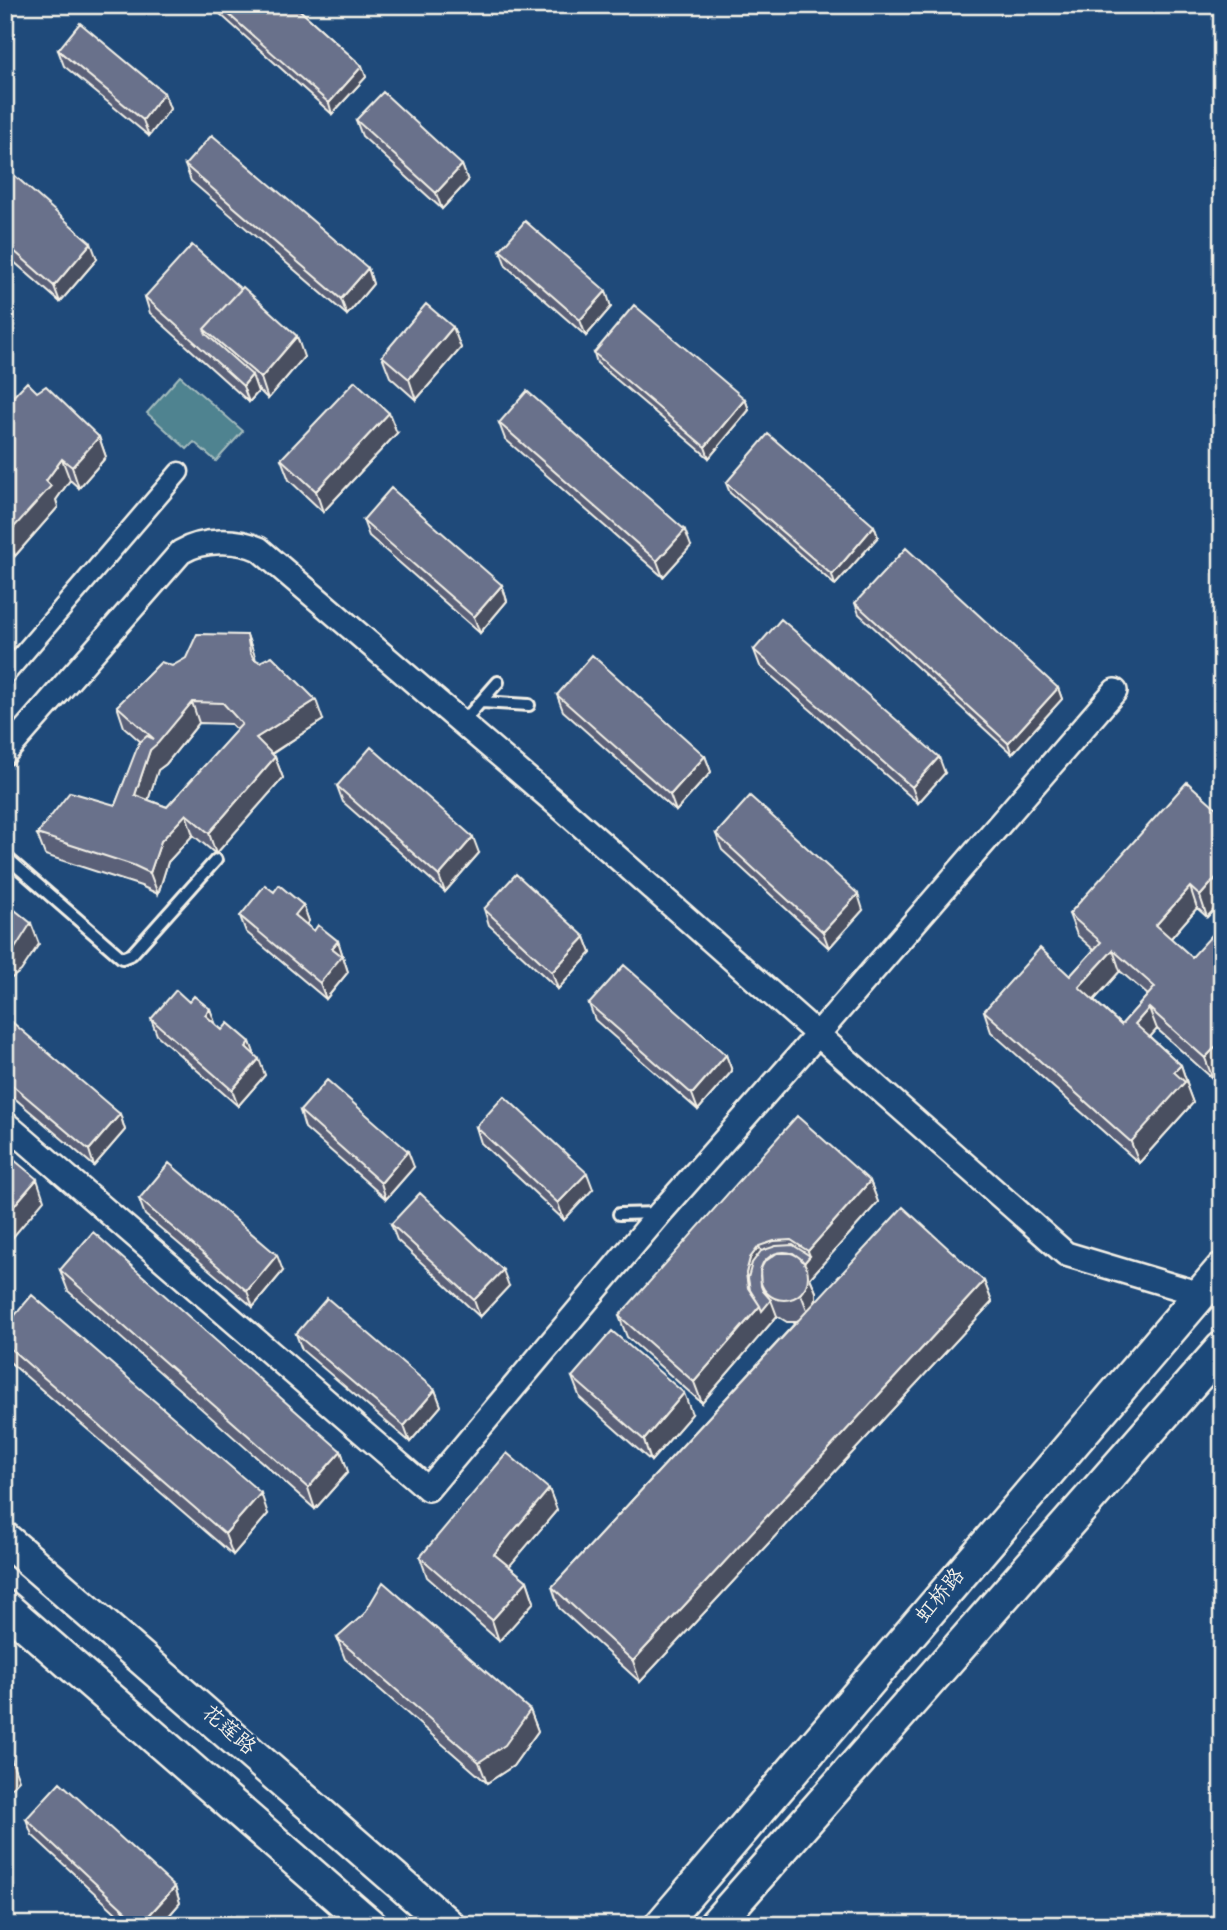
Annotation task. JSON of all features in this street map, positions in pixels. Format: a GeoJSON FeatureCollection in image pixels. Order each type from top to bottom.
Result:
{"type":"FeatureCollection","features":[{"type":"Feature","properties":{"kind":"main road","name":"虹桥路"},"geometry":{"type":"LineString","coordinates":[[675,1920],[1222,1269]]}},
{"type":"Feature","properties":{"kind":"main road"},"geometry":{"type":"LineString","coordinates":[[715,1925],[1222,1348]]}},
{"type":"Feature","properties":{"kind":"main road","name":"花莲路"},"geometry":{"type":"LineString","coordinates":[[5,1539],[440,1922]]}},
{"type":"Feature","properties":{"kind":"main road"},"geometry":{"type":"LineString","coordinates":[[5,1607],[370,1925]]}},
{"type":"Feature","properties":{"kind":"street"},"geometry":{"type":"LineString","coordinates":[[5,674],[178,472]]}},
{"type":"Feature","properties":{"kind":"street"},"geometry":{"type":"LineString","coordinates":[[5,753],[177,556],[186,549],[204,544],[238,544],[259,549],[463,722],[1066,1254],[1200,1294]]}},
{"type":"Feature","properties":{"kind":"street"},"geometry":{"type":"LineString","coordinates":[[5,1123],[428,1489],[661,1212],[1115,691]]}},
{"type":"Feature","properties":{"kind":"lane"},"geometry":{"type":"LineString","coordinates":[[463,722],[498,682]]}},
{"type":"Feature","properties":{"kind":"lane"},"geometry":{"type":"LineString","coordinates":[[482,702],[529,705]]}},
{"type":"Feature","properties":{"kind":"lane"},"geometry":{"type":"LineString","coordinates":[[5,856],[122,958],[132,954],[216,860]]}},
{"type":"Feature","properties":{"kind":"lane"},"geometry":{"type":"LineString","coordinates":[[619,1214],[661,1212]]}},
{"type":"Feature","properties":{"kind":"green space"},"geometry":{"type":"Polygon","coordinates":[[[180,376],[243,431],[216,461],[194,442],[187,449],[147,413],[180,376]]]}},
{"type":"Feature","properties":{"kind":"building"},"geometry":{"type":"Polygon","coordinates":[[[218,5],[294,5],[362,66],[329,103],[218,5]]]}},
{"type":"Feature","properties":{"kind":"building"},"geometry":{"type":"Polygon","coordinates":[[[80,23],[164,93],[143,120],[58,50],[80,23]]]}},
{"type":"Feature","properties":{"kind":"building"},"geometry":{"type":"Polygon","coordinates":[[[383,92],[462,165],[436,193],[356,120],[383,92]]]}},
{"type":"Feature","properties":{"kind":"building"},"geometry":{"type":"Polygon","coordinates":[[[212,135],[368,268],[341,299],[185,165],[212,135]]]}},
{"type":"Feature","properties":{"kind":"building"},"geometry":{"type":"Polygon","coordinates":[[[5,167],[91,243],[54,286],[5,243],[5,167]]]}},
{"type":"Feature","properties":{"kind":"building"},"geometry":{"type":"Polygon","coordinates":[[[525,221],[606,291],[580,320],[500,250],[525,221]]]}},
{"type":"Feature","properties":{"kind":"building"},"geometry":{"type":"Polygon","coordinates":[[[192,245],[241,289],[204,329],[206,334],[252,375],[243,386],[145,297],[192,245]]]}},
{"type":"Feature","properties":{"kind":"building"},"geometry":{"type":"Polygon","coordinates":[[[243,287],[297,336],[261,378],[204,329],[243,287]]]}},
{"type":"Feature","properties":{"kind":"building"},"geometry":{"type":"Polygon","coordinates":[[[426,304],[453,327],[409,379],[382,356],[426,304]]]}},
{"type":"Feature","properties":{"kind":"building"},"geometry":{"type":"Polygon","coordinates":[[[634,305],[745,399],[705,447],[594,353],[634,305]]]}},
{"type":"Feature","properties":{"kind":"building"},"geometry":{"type":"Polygon","coordinates":[[[355,381],[389,413],[316,491],[281,459],[355,381]]]}},
{"type":"Feature","properties":{"kind":"building"},"geometry":{"type":"Polygon","coordinates":[[[27,382],[37,392],[46,386],[99,437],[72,467],[62,459],[46,481],[51,486],[7,535],[5,405],[27,382]]]}},
{"type":"Feature","properties":{"kind":"building"},"geometry":{"type":"Polygon","coordinates":[[[527,391],[685,530],[657,561],[499,423],[527,391]]]}},
{"type":"Feature","properties":{"kind":"building"},"geometry":{"type":"Polygon","coordinates":[[[768,434],[874,526],[832,575],[726,483],[768,434]]]}},
{"type":"Feature","properties":{"kind":"building"},"geometry":{"type":"Polygon","coordinates":[[[391,488],[502,585],[474,617],[363,520],[391,488]]]}},
{"type":"Feature","properties":{"kind":"building"},"geometry":{"type":"Polygon","coordinates":[[[906,548],[1058,688],[1008,743],[855,603],[906,548]]]}},
{"type":"Feature","properties":{"kind":"building"},"geometry":{"type":"Polygon","coordinates":[[[781,619],[939,757],[912,787],[754,650],[781,619]]]}},
{"type":"Feature","properties":{"kind":"building"},"geometry":{"type":"Polygon","coordinates":[[[197,634],[247,635],[254,659],[260,662],[272,656],[316,700],[256,738],[275,757],[209,833],[186,814],[161,841],[150,873],[37,834],[70,792],[115,805],[139,743],[147,736],[154,739],[117,706],[161,662],[172,666],[186,658],[197,634]],[[192,702],[150,750],[135,795],[167,807],[242,724],[223,703],[192,702]]]}},
{"type":"Feature","properties":{"kind":"building"},"geometry":{"type":"Polygon","coordinates":[[[592,655],[705,756],[670,795],[557,695],[592,655]]]}},
{"type":"Feature","properties":{"kind":"building"},"geometry":{"type":"Polygon","coordinates":[[[371,747],[473,837],[439,876],[337,786],[371,747]]]}},
{"type":"Feature","properties":{"kind":"building"},"geometry":{"type":"Polygon","coordinates":[[[1187,782],[1222,813],[1222,871],[1200,896],[1190,887],[1156,925],[1192,957],[1222,924],[1222,1040],[1205,1058],[1149,1008],[1135,1024],[1181,1065],[1174,1072],[1185,1082],[1131,1142],[984,1011],[1040,948],[1070,976],[1101,942],[1069,914],[1187,782]],[[1113,950],[1079,987],[1121,1025],[1155,987],[1113,950]]]}},
{"type":"Feature","properties":{"kind":"building"},"geometry":{"type":"Polygon","coordinates":[[[750,796],[858,894],[823,932],[716,834],[750,796]]]}},
{"type":"Feature","properties":{"kind":"building"},"geometry":{"type":"Polygon","coordinates":[[[516,874],[585,937],[552,972],[484,909],[516,874]]]}},
{"type":"Feature","properties":{"kind":"building"},"geometry":{"type":"Polygon","coordinates":[[[265,885],[274,892],[279,885],[303,905],[295,915],[314,931],[318,925],[338,941],[332,948],[342,956],[320,983],[240,916],[265,885]]]}},
{"type":"Feature","properties":{"kind":"building"},"geometry":{"type":"Polygon","coordinates":[[[5,902],[31,923],[14,950],[5,956],[5,902]]]}},
{"type":"Feature","properties":{"kind":"building"},"geometry":{"type":"Polygon","coordinates":[[[624,965],[726,1055],[692,1094],[589,1004],[624,965]]]}},
{"type":"Feature","properties":{"kind":"building"},"geometry":{"type":"Polygon","coordinates":[[[176,990],[189,1002],[194,996],[210,1009],[205,1015],[222,1030],[228,1023],[250,1042],[246,1047],[259,1059],[232,1090],[151,1019],[176,990]]]}},
{"type":"Feature","properties":{"kind":"building"},"geometry":{"type":"Polygon","coordinates":[[[12,1022],[120,1114],[89,1150],[5,1079],[5,1029],[12,1022]]]}},
{"type":"Feature","properties":{"kind":"building"},"geometry":{"type":"Polygon","coordinates":[[[327,1080],[408,1151],[381,1183],[300,1111],[327,1080]]]}},
{"type":"Feature","properties":{"kind":"building"},"geometry":{"type":"Polygon","coordinates":[[[504,1096],[587,1173],[558,1203],[476,1127],[504,1096]]]}},
{"type":"Feature","properties":{"kind":"building"},"geometry":{"type":"Polygon","coordinates":[[[797,1116],[870,1181],[808,1251],[791,1240],[774,1241],[759,1246],[750,1258],[746,1273],[748,1288],[760,1306],[694,1382],[619,1316],[797,1116]]]}},
{"type":"Feature","properties":{"kind":"building"},"geometry":{"type":"Polygon","coordinates":[[[7,1154],[37,1179],[5,1216],[5,1156],[7,1154]]]}},
{"type":"Feature","properties":{"kind":"building"},"geometry":{"type":"Polygon","coordinates":[[[169,1163],[277,1255],[247,1291],[139,1199],[169,1163]]]}},
{"type":"Feature","properties":{"kind":"building"},"geometry":{"type":"Polygon","coordinates":[[[420,1193],[503,1270],[474,1300],[391,1224],[420,1193]]]}},
{"type":"Feature","properties":{"kind":"building"},"geometry":{"type":"Polygon","coordinates":[[[903,1207],[984,1281],[633,1661],[552,1587],[903,1207]]]}},
{"type":"Feature","properties":{"kind":"building"},"geometry":{"type":"Polygon","coordinates":[[[93,1232],[341,1451],[308,1488],[60,1270],[93,1232]]]}},
{"type":"Feature","properties":{"kind":"building"},"geometry":{"type":"Polygon","coordinates":[[[793,1245],[810,1256],[804,1263],[793,1253],[777,1253],[763,1263],[760,1270],[761,1286],[771,1300],[762,1311],[750,1290],[748,1278],[752,1263],[761,1251],[776,1246],[793,1245]]]}},
{"type":"Feature","properties":{"kind":"building"},"geometry":{"type":"Polygon","coordinates":[[[784,1252],[801,1259],[808,1276],[801,1293],[784,1300],[767,1293],[760,1276],[767,1259],[784,1252]]]}},
{"type":"Feature","properties":{"kind":"building"},"geometry":{"type":"Polygon","coordinates":[[[32,1295],[261,1493],[225,1534],[5,1344],[5,1327],[32,1295]]]}},
{"type":"Feature","properties":{"kind":"building"},"geometry":{"type":"Polygon","coordinates":[[[327,1298],[435,1390],[404,1426],[296,1334],[327,1298]]]}},
{"type":"Feature","properties":{"kind":"building"},"geometry":{"type":"Polygon","coordinates":[[[612,1331],[684,1393],[644,1440],[572,1377],[612,1331]]]}},
{"type":"Feature","properties":{"kind":"building"},"geometry":{"type":"Polygon","coordinates":[[[507,1453],[549,1489],[494,1554],[527,1581],[492,1620],[420,1557],[507,1453]]]}},
{"type":"Feature","properties":{"kind":"building"},"geometry":{"type":"Polygon","coordinates":[[[383,1582],[530,1710],[505,1745],[479,1762],[337,1638],[364,1614],[383,1582]]]}},
{"type":"Feature","properties":{"kind":"building"},"geometry":{"type":"Polygon","coordinates":[[[5,1754],[11,1759],[5,1766],[5,1754]]]}},
{"type":"Feature","properties":{"kind":"building"},"geometry":{"type":"Polygon","coordinates":[[[60,1782],[175,1887],[140,1925],[26,1819],[60,1782]]]}},
{"type":"Feature","properties":{"kind":"building"},"geometry":{"type":"Polygon","coordinates":[[[199,1918],[207,1925],[193,1925],[199,1918]]]}}]}
